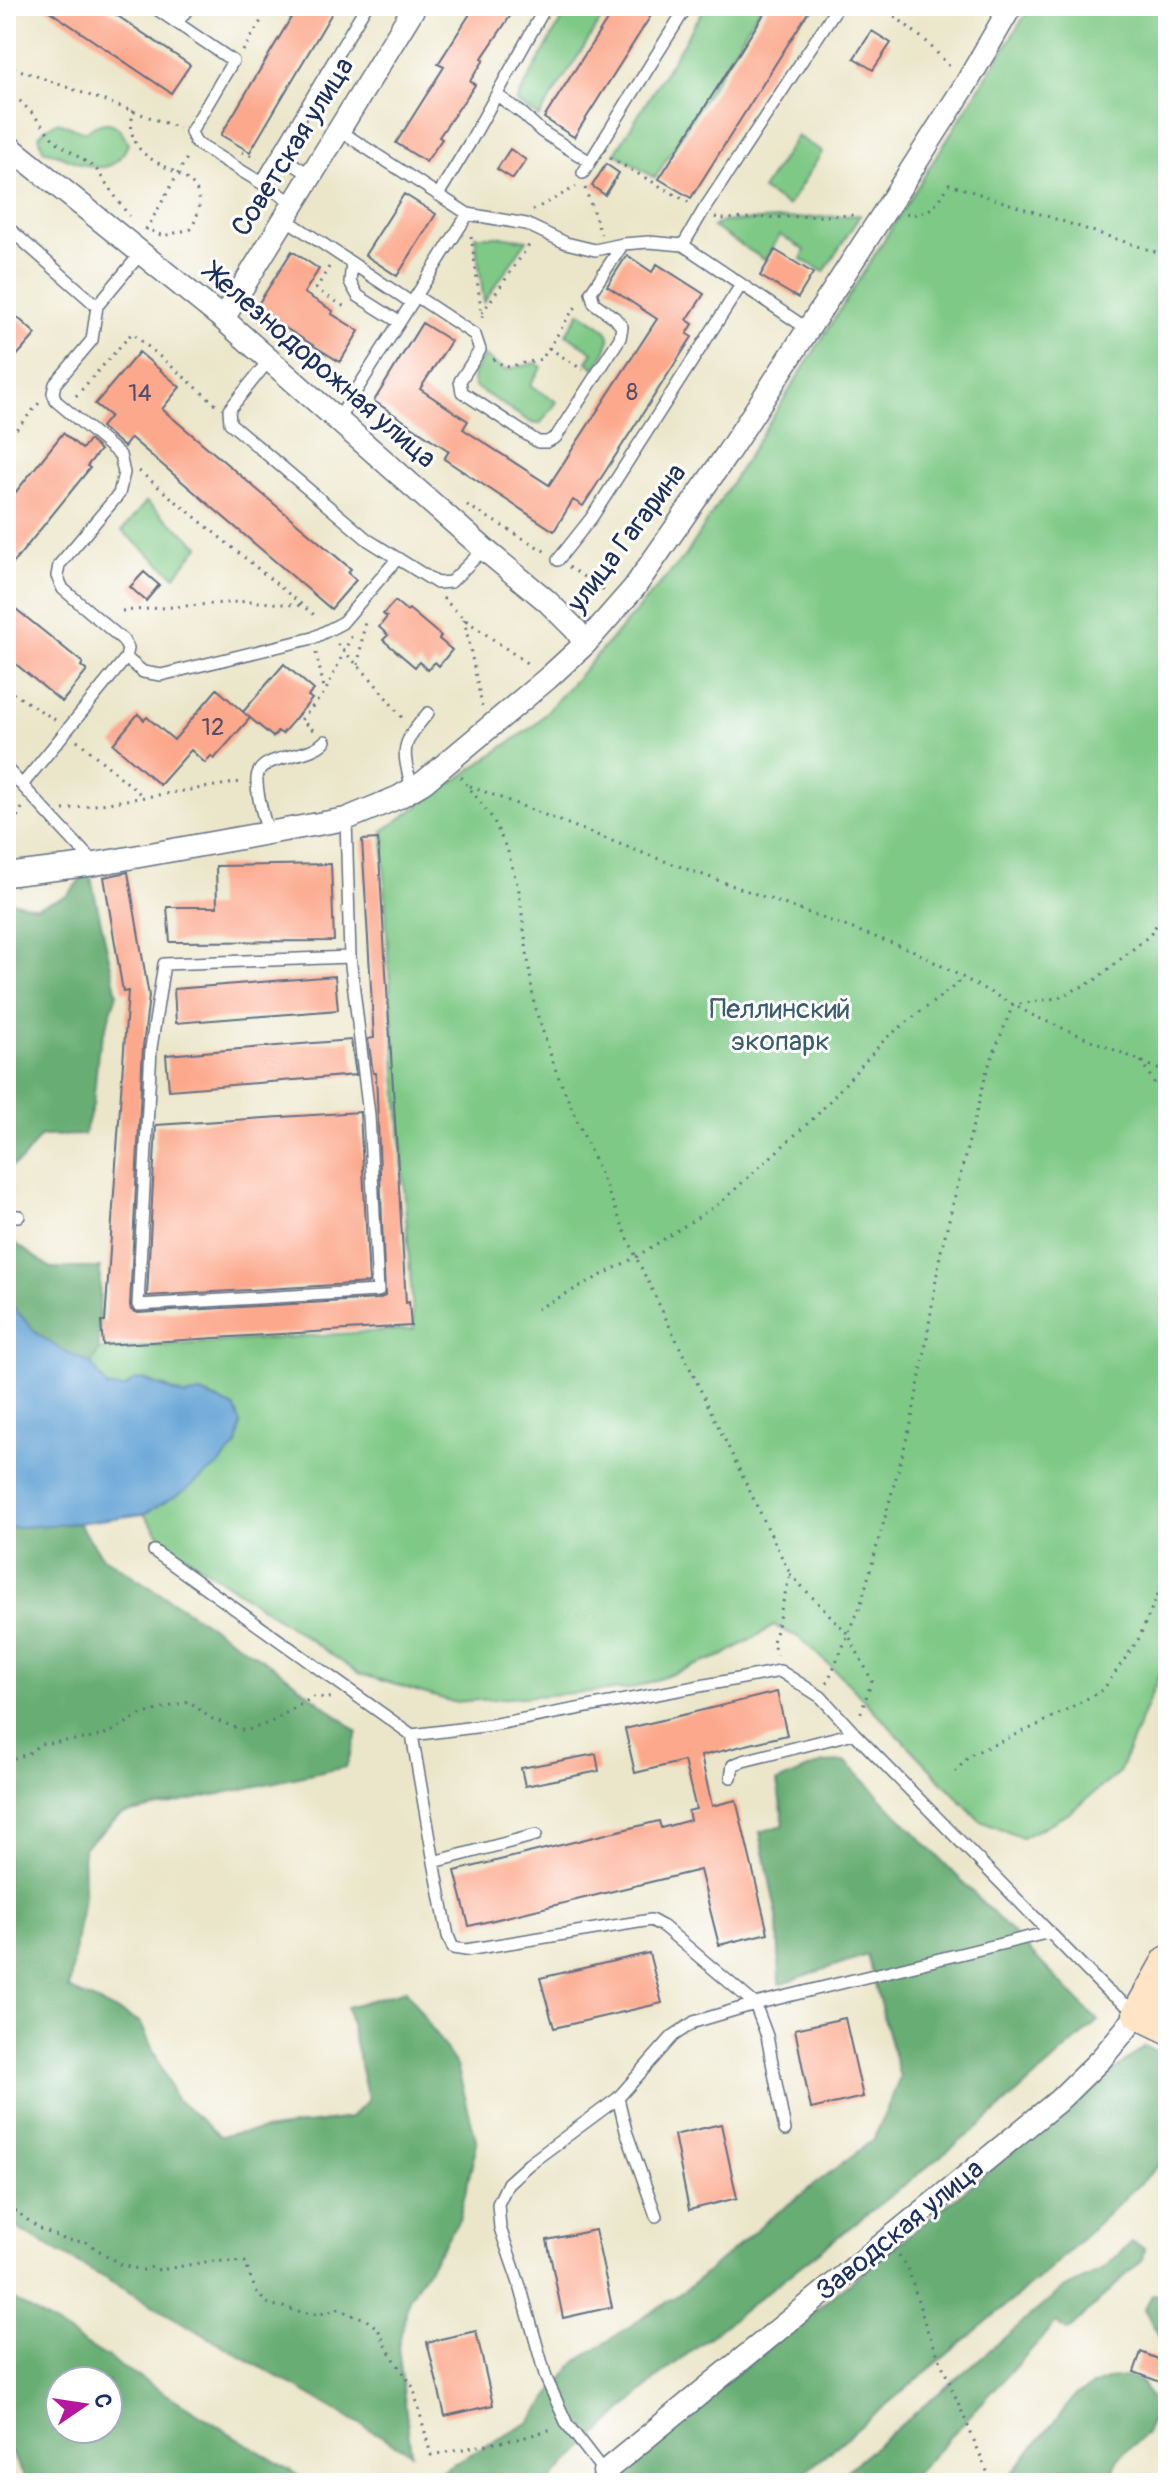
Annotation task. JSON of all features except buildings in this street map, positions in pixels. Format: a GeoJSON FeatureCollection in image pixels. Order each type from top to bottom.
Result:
{"type":"FeatureCollection","features":[{"type":"Feature","properties":{"kind":"street","name":"Советская улица"},"geometry":{"type":"LineString","coordinates":[[223,319],[415,6]]}},
{"type":"Feature","properties":{"kind":"street","name":"улица Гагарина"},"geometry":{"type":"LineString","coordinates":[[6,875],[95,864],[346,819],[412,789],[449,762],[548,678],[585,644],[634,588],[684,500],[809,330],[966,84],[1011,6]]}},
{"type":"Feature","properties":{"kind":"street","name":"Железнодорожная улица"},"geometry":{"type":"LineString","coordinates":[[6,144],[140,247],[547,601],[576,630],[585,644]]}},
{"type":"Feature","properties":{"kind":"street","name":"Заводская улица"},"geometry":{"type":"LineString","coordinates":[[604,2472],[1058,2101],[1101,2059],[1139,2013],[1168,1962]]}},
{"type":"Feature","properties":{"kind":"street"},"geometry":{"type":"LineString","coordinates":[[1139,2013],[1168,2027]]}},
{"type":"Feature","properties":{"kind":"lane"},"geometry":{"type":"LineString","coordinates":[[152,6],[233,61],[193,138],[261,183],[289,211],[352,263],[475,335],[480,350],[460,381],[462,392],[538,442],[547,442],[556,437],[620,338],[622,327],[594,303],[591,292],[623,244]]}},
{"type":"Feature","properties":{"kind":"lane"},"geometry":{"type":"LineString","coordinates":[[177,23],[190,6]]}},
{"type":"Feature","properties":{"kind":"lane"},"geometry":{"type":"LineString","coordinates":[[261,183],[366,6]]}},
{"type":"Feature","properties":{"kind":"lane"},"geometry":{"type":"LineString","coordinates":[[438,195],[546,6]]}},
{"type":"Feature","properties":{"kind":"lane"},"geometry":{"type":"LineString","coordinates":[[497,95],[586,168],[687,6]]}},
{"type":"Feature","properties":{"kind":"lane"},"geometry":{"type":"LineString","coordinates":[[683,245],[838,6]]}},
{"type":"Feature","properties":{"kind":"lane"},"geometry":{"type":"LineString","coordinates":[[340,131],[468,214],[512,221],[566,243],[595,250],[649,242],[683,245],[809,330]]}},
{"type":"Feature","properties":{"kind":"lane"},"geometry":{"type":"LineString","coordinates":[[278,155],[311,175]]}},
{"type":"Feature","properties":{"kind":"lane"},"geometry":{"type":"LineString","coordinates":[[337,421],[468,214]]}},
{"type":"Feature","properties":{"kind":"lane"},"geometry":{"type":"LineString","coordinates":[[6,226],[97,306]]}},
{"type":"Feature","properties":{"kind":"lane"},"geometry":{"type":"LineString","coordinates":[[26,789],[67,730],[126,658],[128,649],[123,640],[63,589],[57,576],[59,565],[119,494],[124,473],[120,455],[56,401],[53,393],[55,384],[92,340],[97,306],[140,247]]}},
{"type":"Feature","properties":{"kind":"lane"},"geometry":{"type":"LineString","coordinates":[[352,263],[350,282],[358,296],[399,322]]}},
{"type":"Feature","properties":{"kind":"lane"},"geometry":{"type":"LineString","coordinates":[[558,560],[592,517],[741,285]]}},
{"type":"Feature","properties":{"kind":"lane"},"geometry":{"type":"LineString","coordinates":[[269,360],[229,410],[230,423],[368,540],[437,583],[451,582],[484,549]]}},
{"type":"Feature","properties":{"kind":"lane"},"geometry":{"type":"LineString","coordinates":[[126,658],[143,672],[161,675],[313,638],[342,623],[398,558]]}},
{"type":"Feature","properties":{"kind":"lane"},"geometry":{"type":"LineString","coordinates":[[412,789],[404,747],[428,713]]}},
{"type":"Feature","properties":{"kind":"lane"},"geometry":{"type":"LineString","coordinates":[[268,834],[257,780],[259,769],[266,762],[310,752],[325,741]]}},
{"type":"Feature","properties":{"kind":"lane"},"geometry":{"type":"LineString","coordinates":[[6,768],[95,864]]}},
{"type":"Feature","properties":{"kind":"lane"},"geometry":{"type":"LineString","coordinates":[[346,819],[350,957],[369,1115],[378,1291],[138,1305],[151,1048],[164,964],[350,957]]}},
{"type":"Feature","properties":{"kind":"lane"},"geometry":{"type":"LineString","coordinates":[[154,1551],[412,1735],[491,1725],[780,1671],[821,1697],[1107,1991],[1139,2013]]}},
{"type":"Feature","properties":{"kind":"lane"},"geometry":{"type":"LineString","coordinates":[[731,1777],[733,1765],[743,1761],[854,1733]]}},
{"type":"Feature","properties":{"kind":"lane"},"geometry":{"type":"LineString","coordinates":[[412,1735],[448,1936],[453,1948],[466,1950],[651,1920],[664,1927],[755,2004],[767,2036],[785,2130]]}},
{"type":"Feature","properties":{"kind":"lane"},"geometry":{"type":"LineString","coordinates":[[434,1862],[536,1835]]}},
{"type":"Feature","properties":{"kind":"lane"},"geometry":{"type":"LineString","coordinates":[[604,2472],[567,2424],[546,2378],[500,2228],[498,2204],[508,2183],[618,2098],[673,2036],[694,2022],[755,2004],[1050,1932]]}},
{"type":"Feature","properties":{"kind":"lane"},"geometry":{"type":"LineString","coordinates":[[618,2098],[626,2131],[656,2216]]}},
{"type":"Feature","properties":{"kind":"path"},"geometry":{"type":"LineString","coordinates":[[233,61],[270,6]]}},
{"type":"Feature","properties":{"kind":"path"},"geometry":{"type":"LineString","coordinates":[[882,6],[927,42],[966,84]]}},
{"type":"Feature","properties":{"kind":"path"},"geometry":{"type":"LineString","coordinates":[[6,65],[134,110],[193,138],[140,247]]}},
{"type":"Feature","properties":{"kind":"path"},"geometry":{"type":"LineString","coordinates":[[6,93],[16,97],[54,140],[96,169],[131,219]]}},
{"type":"Feature","properties":{"kind":"path"},"geometry":{"type":"LineString","coordinates":[[134,110],[130,124],[141,153],[158,165],[178,172],[198,192],[201,203],[191,229],[163,236],[139,224]]}},
{"type":"Feature","properties":{"kind":"path"},"geometry":{"type":"LineString","coordinates":[[597,151],[720,219],[912,215],[928,212],[949,184],[1168,256]]}},
{"type":"Feature","properties":{"kind":"path"},"geometry":{"type":"LineString","coordinates":[[512,221],[583,183],[606,248]]}},
{"type":"Feature","properties":{"kind":"path"},"geometry":{"type":"LineString","coordinates":[[468,214],[484,328],[475,335]]}},
{"type":"Feature","properties":{"kind":"path"},"geometry":{"type":"LineString","coordinates":[[482,313],[539,230]]}},
{"type":"Feature","properties":{"kind":"path"},"geometry":{"type":"LineString","coordinates":[[480,350],[506,367],[542,359],[573,310],[591,292]]}},
{"type":"Feature","properties":{"kind":"path"},"geometry":{"type":"LineString","coordinates":[[65,408],[132,333],[228,415]]}},
{"type":"Feature","properties":{"kind":"path"},"geometry":{"type":"LineString","coordinates":[[549,348],[595,378]]}},
{"type":"Feature","properties":{"kind":"path"},"geometry":{"type":"LineString","coordinates":[[6,441],[41,401],[53,393]]}},
{"type":"Feature","properties":{"kind":"path"},"geometry":{"type":"LineString","coordinates":[[120,455],[304,606],[329,631],[413,731]]}},
{"type":"Feature","properties":{"kind":"path"},"geometry":{"type":"LineString","coordinates":[[461,501],[558,560]]}},
{"type":"Feature","properties":{"kind":"path"},"geometry":{"type":"LineString","coordinates":[[547,601],[566,565],[607,592]]}},
{"type":"Feature","properties":{"kind":"path"},"geometry":{"type":"LineString","coordinates":[[437,583],[444,602],[548,678]]}},
{"type":"Feature","properties":{"kind":"path"},"geometry":{"type":"LineString","coordinates":[[122,611],[250,601],[304,606]]}},
{"type":"Feature","properties":{"kind":"path"},"geometry":{"type":"LineString","coordinates":[[325,741],[301,720],[325,692],[366,609],[358,666]]}},
{"type":"Feature","properties":{"kind":"path"},"geometry":{"type":"LineString","coordinates":[[464,619],[484,715]]}},
{"type":"Feature","properties":{"kind":"path"},"geometry":{"type":"LineString","coordinates":[[313,638],[325,692]]}},
{"type":"Feature","properties":{"kind":"path"},"geometry":{"type":"LineString","coordinates":[[6,689],[60,722],[144,797]]}},
{"type":"Feature","properties":{"kind":"path"},"geometry":{"type":"LineString","coordinates":[[449,762],[493,819],[508,852],[519,891],[534,1005],[556,1071],[636,1257],[790,1574],[848,1634],[872,1681],[854,1733]]}},
{"type":"Feature","properties":{"kind":"path"},"geometry":{"type":"LineString","coordinates":[[48,812],[257,780]]}},
{"type":"Feature","properties":{"kind":"path"},"geometry":{"type":"LineString","coordinates":[[468,785],[648,855],[914,951],[1036,1017],[1168,1074]]}},
{"type":"Feature","properties":{"kind":"path"},"geometry":{"type":"LineString","coordinates":[[6,838],[26,789]]}},
{"type":"Feature","properties":{"kind":"path"},"geometry":{"type":"LineString","coordinates":[[1013,1005],[1057,998],[1094,981],[1150,935],[1168,907]]}},
{"type":"Feature","properties":{"kind":"path"},"geometry":{"type":"LineString","coordinates":[[537,1309],[636,1257],[720,1203],[817,1115],[886,1038],[957,984],[961,977]]}},
{"type":"Feature","properties":{"kind":"path"},"geometry":{"type":"LineString","coordinates":[[821,1697],[860,1607],[911,1423],[940,1255],[984,1084],[1013,1005]]}},
{"type":"Feature","properties":{"kind":"path"},"geometry":{"type":"LineString","coordinates":[[1141,1061],[1168,1105]]}},
{"type":"Feature","properties":{"kind":"path"},"geometry":{"type":"LineString","coordinates":[[955,1772],[970,1755],[1036,1726],[1103,1690],[1138,1640],[1168,1571]]}},
{"type":"Feature","properties":{"kind":"path"},"geometry":{"type":"LineString","coordinates":[[780,1671],[773,1642],[790,1574]]}},
{"type":"Feature","properties":{"kind":"path"},"geometry":{"type":"LineString","coordinates":[[6,1761],[28,1754],[40,1744],[93,1738],[111,1732],[140,1715],[189,1701],[210,1718],[245,1731],[271,1722],[313,1697],[332,1697],[343,1701]]}},
{"type":"Feature","properties":{"kind":"path"},"geometry":{"type":"LineString","coordinates":[[6,2210],[16,2211],[38,2228],[66,2240],[86,2242],[121,2265],[159,2270],[212,2261],[245,2262],[259,2295],[270,2306],[323,2315],[339,2309],[364,2318],[378,2329],[413,2387],[431,2455],[522,2438],[567,2424]]}},
{"type":"Feature","properties":{"kind":"path"},"geometry":{"type":"LineString","coordinates":[[889,2238],[909,2272],[926,2327],[992,2483]]}},
{"type":"Feature","properties":{"kind":"green space"},"geometry":{"type":"Polygon","coordinates":[[[569,6],[610,6],[539,117],[516,102],[569,6]]]}},
{"type":"Feature","properties":{"kind":"green space"},"geometry":{"type":"Polygon","coordinates":[[[706,6],[761,6],[655,178],[615,153],[706,6]]]}},
{"type":"Feature","properties":{"kind":"green space","name":"Пеллинский экопарк"},"geometry":{"type":"Polygon","coordinates":[[[1031,6],[1168,6],[1168,1671],[1160,1673],[1119,1773],[1068,1814],[1022,1838],[980,1821],[843,1678],[800,1638],[774,1626],[724,1655],[631,1689],[453,1702],[360,1674],[164,1541],[144,1514],[183,1492],[219,1465],[219,1400],[201,1393],[184,1396],[164,1386],[134,1381],[125,1388],[108,1388],[91,1364],[99,1350],[414,1329],[388,955],[383,831],[535,725],[686,555],[1031,6]]]}},
{"type":"Feature","properties":{"kind":"green space"},"geometry":{"type":"Polygon","coordinates":[[[57,122],[85,132],[99,124],[110,123],[120,130],[128,144],[111,165],[102,167],[80,163],[43,150],[39,136],[57,122]]]}},
{"type":"Feature","properties":{"kind":"green space"},"geometry":{"type":"Polygon","coordinates":[[[797,136],[822,152],[788,206],[762,190],[797,136]]]}},
{"type":"Feature","properties":{"kind":"green space"},"geometry":{"type":"Polygon","coordinates":[[[860,215],[824,272],[801,259],[805,250],[780,235],[765,260],[713,227],[721,222],[860,215]]]}},
{"type":"Feature","properties":{"kind":"green space"},"geometry":{"type":"Polygon","coordinates":[[[475,236],[527,240],[484,302],[475,236]]]}},
{"type":"Feature","properties":{"kind":"green space"},"geometry":{"type":"Polygon","coordinates":[[[580,312],[600,325],[608,335],[607,348],[595,368],[587,362],[593,352],[566,334],[580,312]]]}},
{"type":"Feature","properties":{"kind":"green space"},"geometry":{"type":"Polygon","coordinates":[[[484,356],[505,370],[536,363],[542,367],[530,385],[557,402],[540,424],[532,423],[475,387],[474,375],[484,356]]]}},
{"type":"Feature","properties":{"kind":"green space"},"geometry":{"type":"Polygon","coordinates":[[[146,502],[199,546],[175,576],[122,531],[146,502]]]}},
{"type":"Feature","properties":{"kind":"green space"},"geometry":{"type":"Polygon","coordinates":[[[89,869],[117,994],[98,1051],[93,1105],[84,1135],[41,1136],[22,1160],[6,1170],[6,900],[36,907],[67,896],[89,869]]]}},
{"type":"Feature","properties":{"kind":"green space"},"geometry":{"type":"Polygon","coordinates":[[[6,1237],[51,1268],[100,1268],[99,1350],[91,1364],[36,1333],[6,1299],[6,1237]]]}},
{"type":"Feature","properties":{"kind":"green space"},"geometry":{"type":"Polygon","coordinates":[[[78,1523],[102,1556],[279,1670],[358,1732],[346,1767],[121,1815],[83,1848],[84,1893],[69,1989],[140,2022],[176,2099],[220,2136],[350,2118],[368,2100],[347,2007],[406,1990],[457,2066],[477,2143],[459,2220],[409,2298],[398,2347],[411,2453],[6,2222],[6,1528],[78,1523]]]}},
{"type":"Feature","properties":{"kind":"green space"},"geometry":{"type":"Polygon","coordinates":[[[846,1762],[1098,2021],[985,2122],[658,2377],[547,2483],[462,2483],[442,2470],[530,2422],[576,2362],[691,2286],[764,2223],[874,2139],[900,2078],[867,1955],[780,1984],[778,1921],[760,1832],[784,1825],[777,1782],[823,1763],[846,1762]]]}},
{"type":"Feature","properties":{"kind":"green space"},"geometry":{"type":"Polygon","coordinates":[[[1145,2046],[1168,2058],[1168,2153],[1158,2166],[1050,2269],[792,2483],[600,2483],[1145,2046]]]}},
{"type":"Feature","properties":{"kind":"green space"},"geometry":{"type":"Polygon","coordinates":[[[1132,2242],[1145,2248],[1143,2259],[1068,2331],[1056,2323],[907,2483],[832,2483],[1061,2290],[1101,2271],[1132,2242]]]}},
{"type":"Feature","properties":{"kind":"green space"},"geometry":{"type":"Polygon","coordinates":[[[1168,2293],[1168,2347],[1144,2310],[1152,2295],[1168,2293]]]}},
{"type":"Feature","properties":{"kind":"green space"},"geometry":{"type":"Polygon","coordinates":[[[6,2295],[119,2365],[44,2365],[44,2445],[124,2445],[124,2368],[310,2483],[28,2483],[6,2445],[6,2295]]]}},
{"type":"Feature","properties":{"kind":"green space"},"geometry":{"type":"Polygon","coordinates":[[[1126,2377],[1142,2383],[1151,2399],[1153,2417],[1146,2434],[1117,2459],[1111,2483],[1004,2483],[1077,2394],[1108,2379],[1126,2377]]]}},
{"type":"Feature","properties":{"kind":"water"},"geometry":{"type":"Polygon","coordinates":[[[6,1299],[36,1333],[91,1364],[108,1388],[125,1388],[143,1379],[184,1396],[201,1393],[235,1408],[241,1425],[237,1445],[219,1465],[183,1492],[144,1514],[6,1528],[6,1299]]]}}]}
